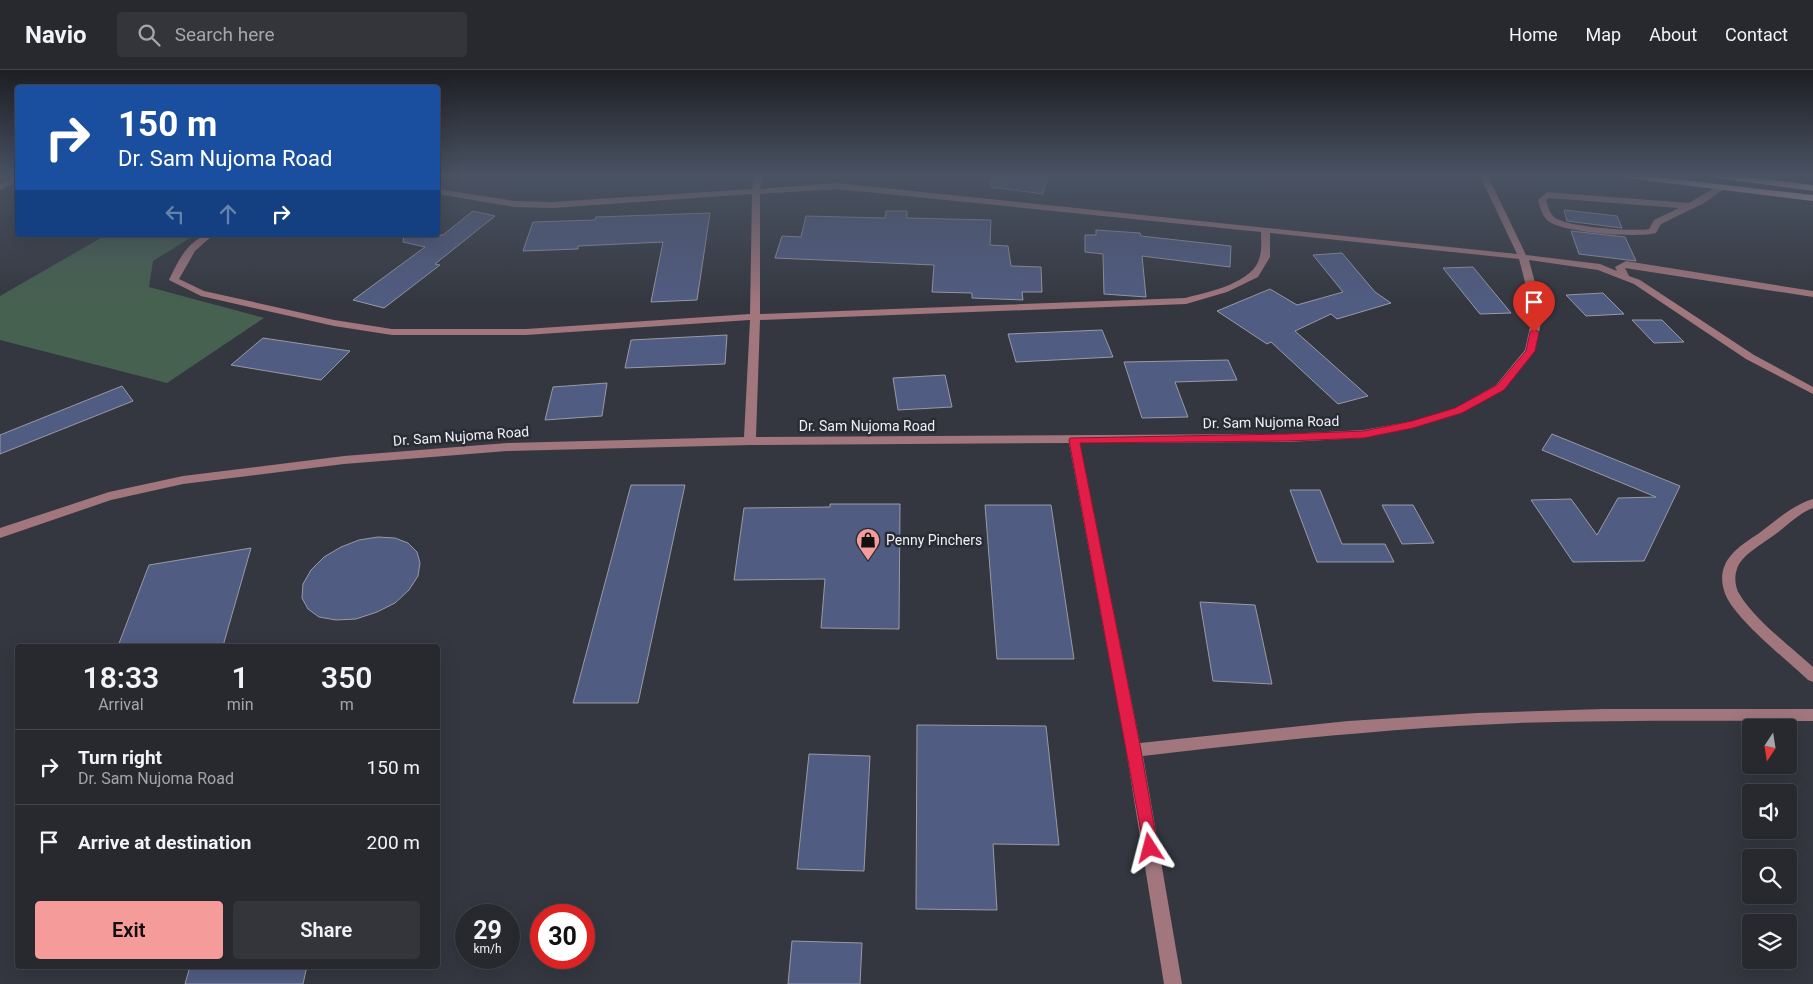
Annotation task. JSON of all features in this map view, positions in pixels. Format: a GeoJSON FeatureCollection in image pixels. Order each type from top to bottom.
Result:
{"type":"FeatureCollection","features":[{"type":"Feature","properties":{"kind":"street"},"geometry":{"type":"LineString","coordinates":[[750,441],[755,318],[756,219]]}},
{"type":"Feature","properties":{"kind":"street"},"geometry":{"type":"LineString","coordinates":[[1156,219],[1586,265],[1625,276],[1652,291],[1750,357],[1813,391]]}},
{"type":"Feature","properties":{"kind":"street","name":"Dr. Sam Nujoma Road"},"geometry":{"type":"LineString","coordinates":[[0,533],[109,496],[183,480],[344,460],[507,447],[750,441],[1287,438],[1364,434],[1413,424],[1458,411],[1500,388],[1530,351],[1538,312],[1523,257],[1505,219]]}},
{"type":"Feature","properties":{"kind":"street"},"geometry":{"type":"LineString","coordinates":[[1553,219],[1567,225],[1636,233],[1654,231],[1657,222],[1663,219]]}},
{"type":"Feature","properties":{"kind":"street"},"geometry":{"type":"LineString","coordinates":[[206,237],[197,242],[184,258],[174,280],[201,293],[334,323],[392,332],[526,332],[755,318],[1186,301],[1224,290],[1255,275],[1264,257],[1266,230]]}},
{"type":"Feature","properties":{"kind":"street"},"geometry":{"type":"LineString","coordinates":[[1625,276],[1620,267],[1626,264],[1813,294]]}},
{"type":"Feature","properties":{"kind":"street"},"geometry":{"type":"LineString","coordinates":[[1074,440],[1134,750],[1173,984]]}},
{"type":"Feature","properties":{"kind":"street"},"geometry":{"type":"LineString","coordinates":[[1813,504],[1800,508],[1748,547],[1731,565],[1728,578],[1733,596],[1756,623],[1813,676]]}},
{"type":"Feature","properties":{"kind":"street"},"geometry":{"type":"LineString","coordinates":[[1134,750],[1344,728],[1477,719],[1709,714],[1813,715]]}},
{"type":"Feature","properties":{"kind":"green space"},"geometry":{"type":"Polygon","coordinates":[[[103,237],[192,237],[153,261],[149,287],[264,318],[167,383],[0,340],[0,296],[103,237]]]}},
{"type":"Feature","properties":{"kind":"building"},"geometry":{"type":"Polygon","coordinates":[[[463,219],[492,219],[435,264],[440,265],[384,308],[353,300],[425,247],[403,242],[404,237],[440,237],[440,235],[443,235],[463,219]]]}},
{"type":"Feature","properties":{"kind":"building"},"geometry":{"type":"Polygon","coordinates":[[[709,219],[697,300],[651,302],[663,242],[578,246],[578,249],[523,251],[533,222],[709,219]]]}},
{"type":"Feature","properties":{"kind":"building"},"geometry":{"type":"Polygon","coordinates":[[[805,219],[991,220],[990,245],[1008,246],[1011,266],[1041,267],[1042,292],[1022,292],[1023,300],[972,298],[972,293],[932,292],[934,265],[775,258],[782,236],[801,237],[805,219]]]}},
{"type":"Feature","properties":{"kind":"building"},"geometry":{"type":"Polygon","coordinates":[[[1566,219],[1618,219],[1622,228],[1567,221],[1566,219]]]}},
{"type":"Feature","properties":{"kind":"building"},"geometry":{"type":"Polygon","coordinates":[[[1096,230],[1140,233],[1141,236],[1231,246],[1230,267],[1142,256],[1146,297],[1104,294],[1103,254],[1085,252],[1085,235],[1096,235],[1096,230]]]}},
{"type":"Feature","properties":{"kind":"building"},"geometry":{"type":"Polygon","coordinates":[[[1571,231],[1625,237],[1636,261],[1579,254],[1571,231]]]}},
{"type":"Feature","properties":{"kind":"building"},"geometry":{"type":"Polygon","coordinates":[[[1342,253],[1375,292],[1391,303],[1337,319],[1331,314],[1295,331],[1368,396],[1338,404],[1271,342],[1267,344],[1217,311],[1270,289],[1297,305],[1343,292],[1313,255],[1342,253]]]}},
{"type":"Feature","properties":{"kind":"building"},"geometry":{"type":"Polygon","coordinates":[[[1473,267],[1511,313],[1480,314],[1443,268],[1473,267]]]}},
{"type":"Feature","properties":{"kind":"building"},"geometry":{"type":"Polygon","coordinates":[[[1603,293],[1624,314],[1586,316],[1566,295],[1603,293]]]}},
{"type":"Feature","properties":{"kind":"building"},"geometry":{"type":"Polygon","coordinates":[[[1632,320],[1662,320],[1684,342],[1654,343],[1632,320]]]}},
{"type":"Feature","properties":{"kind":"building"},"geometry":{"type":"Polygon","coordinates":[[[1102,330],[1113,357],[1016,362],[1008,334],[1102,330]]]}},
{"type":"Feature","properties":{"kind":"building"},"geometry":{"type":"Polygon","coordinates":[[[727,335],[725,364],[625,368],[631,340],[727,335]]]}},
{"type":"Feature","properties":{"kind":"building"},"geometry":{"type":"Polygon","coordinates":[[[263,338],[350,351],[321,380],[231,365],[263,338]]]}},
{"type":"Feature","properties":{"kind":"building"},"geometry":{"type":"Polygon","coordinates":[[[1228,360],[1237,380],[1175,382],[1188,417],[1142,418],[1124,362],[1228,360]]]}},
{"type":"Feature","properties":{"kind":"building"},"geometry":{"type":"Polygon","coordinates":[[[945,375],[952,407],[898,410],[893,378],[945,375]]]}},
{"type":"Feature","properties":{"kind":"building"},"geometry":{"type":"Polygon","coordinates":[[[607,383],[602,416],[545,420],[553,387],[607,383]]]}},
{"type":"Feature","properties":{"kind":"building"},"geometry":{"type":"Polygon","coordinates":[[[122,386],[133,401],[0,454],[0,435],[122,386]]]}},
{"type":"Feature","properties":{"kind":"building"},"geometry":{"type":"Polygon","coordinates":[[[1552,434],[1680,486],[1644,561],[1573,562],[1531,500],[1571,499],[1597,535],[1618,498],[1656,497],[1542,450],[1552,434]]]}},
{"type":"Feature","properties":{"kind":"building"},"geometry":{"type":"Polygon","coordinates":[[[631,485],[685,485],[638,703],[573,703],[631,485]]]}},
{"type":"Feature","properties":{"kind":"building"},"geometry":{"type":"Polygon","coordinates":[[[1290,490],[1320,490],[1342,544],[1385,544],[1394,562],[1317,562],[1290,490]]]}},
{"type":"Feature","properties":{"kind":"building"},"geometry":{"type":"Polygon","coordinates":[[[830,504],[900,504],[899,629],[821,628],[825,579],[734,580],[744,508],[830,507],[830,504]]]}},
{"type":"Feature","properties":{"kind":"building"},"geometry":{"type":"Polygon","coordinates":[[[985,505],[1051,505],[1074,659],[997,659],[985,505]]]}},
{"type":"Feature","properties":{"kind":"building"},"geometry":{"type":"Polygon","coordinates":[[[1382,505],[1413,505],[1434,543],[1402,544],[1382,505]]]}},
{"type":"Feature","properties":{"kind":"building"},"geometry":{"type":"Polygon","coordinates":[[[378,537],[395,538],[408,543],[417,552],[420,563],[418,576],[409,590],[395,603],[356,619],[336,620],[319,617],[308,609],[302,598],[303,584],[311,570],[324,557],[341,547],[359,540],[378,537]]]}},
{"type":"Feature","properties":{"kind":"building"},"geometry":{"type":"Polygon","coordinates":[[[251,548],[224,644],[119,644],[149,565],[251,548]]]}},
{"type":"Feature","properties":{"kind":"building"},"geometry":{"type":"Polygon","coordinates":[[[1200,602],[1255,605],[1272,684],[1213,681],[1200,602]]]}},
{"type":"Feature","properties":{"kind":"building"},"geometry":{"type":"Polygon","coordinates":[[[917,725],[1046,726],[1059,845],[993,844],[997,910],[916,909],[917,725]]]}},
{"type":"Feature","properties":{"kind":"building"},"geometry":{"type":"Polygon","coordinates":[[[809,754],[870,756],[864,871],[797,869],[809,754]]]}},
{"type":"Feature","properties":{"kind":"building"},"geometry":{"type":"Polygon","coordinates":[[[792,941],[862,943],[860,984],[788,984],[792,941]]]}},
{"type":"Feature","properties":{"kind":"building"},"geometry":{"type":"Polygon","coordinates":[[[189,969],[306,969],[303,984],[185,984],[189,969]]]}},
{"type":"Feature","properties":{"kind":"place","name":"Penny Pinchers"},"geometry":{"type":"Point","coordinates":[868,561]}},
{"type":"Feature","properties":{"kind":"route"},"geometry":{"type":"LineString","coordinates":[[1150,848],[1134,750],[1074,440],[1287,438],[1364,434],[1413,424],[1458,411],[1500,388],[1530,351],[1534,332]]}}]}
